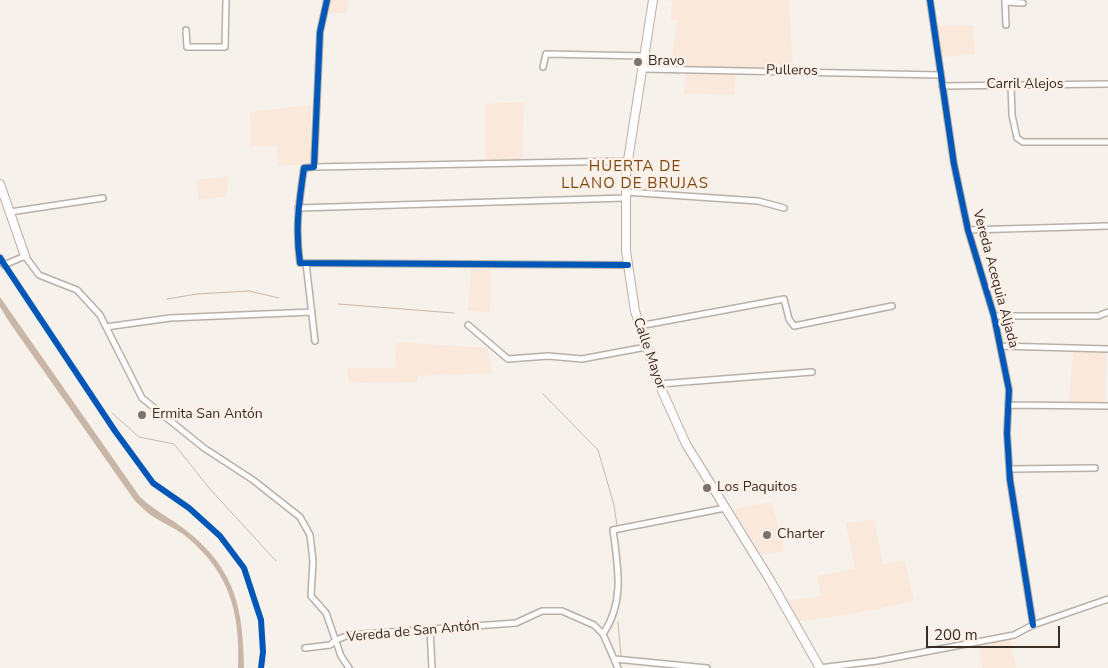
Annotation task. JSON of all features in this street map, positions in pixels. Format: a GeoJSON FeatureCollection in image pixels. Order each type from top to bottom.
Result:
{"type":"FeatureCollection","features":[{"type":"Feature","properties":{"kind":"main road","name":"Calle Mayor"},"geometry":{"type":"LineString","coordinates":[[654,0],[644,69],[627,161],[625,195],[628,265],[633,302],[639,326],[659,384],[686,444],[820,668]]}},
{"type":"Feature","properties":{"kind":"main road","name":"Vereda de San Antón"},"geometry":{"type":"LineString","coordinates":[[0,184],[25,256]]}},
{"type":"Feature","properties":{"kind":"street"},"geometry":{"type":"LineString","coordinates":[[186,30],[187,47],[225,47],[226,0]]}},
{"type":"Feature","properties":{"kind":"street"},"geometry":{"type":"LineString","coordinates":[[314,167],[320,32],[327,0]]}},
{"type":"Feature","properties":{"kind":"street","name":"Vereda Acequia Aljada"},"geometry":{"type":"LineString","coordinates":[[930,0],[940,75],[968,230],[994,316],[1009,390],[1007,433],[1011,469],[1010,480],[1033,625]]}},
{"type":"Feature","properties":{"kind":"street"},"geometry":{"type":"LineString","coordinates":[[1006,25],[1005,1],[1022,3]]}},
{"type":"Feature","properties":{"kind":"street"},"geometry":{"type":"LineString","coordinates":[[543,66],[546,54],[646,56]]}},
{"type":"Feature","properties":{"kind":"street","name":"Pulleros"},"geometry":{"type":"LineString","coordinates":[[644,69],[940,75]]}},
{"type":"Feature","properties":{"kind":"street","name":"Carril Alejos"},"geometry":{"type":"LineString","coordinates":[[942,86],[1108,84]]}},
{"type":"Feature","properties":{"kind":"street"},"geometry":{"type":"LineString","coordinates":[[1011,85],[1012,115],[1017,138],[1022,142],[1108,142]]}},
{"type":"Feature","properties":{"kind":"street"},"geometry":{"type":"LineString","coordinates":[[627,161],[304,168],[298,208],[297,244],[300,263],[628,265]]}},
{"type":"Feature","properties":{"kind":"street"},"geometry":{"type":"LineString","coordinates":[[298,208],[625,195],[758,201],[784,208]]}},
{"type":"Feature","properties":{"kind":"street"},"geometry":{"type":"LineString","coordinates":[[10,212],[103,198]]}},
{"type":"Feature","properties":{"kind":"street"},"geometry":{"type":"LineString","coordinates":[[968,230],[1108,226]]}},
{"type":"Feature","properties":{"kind":"street"},"geometry":{"type":"LineString","coordinates":[[0,258],[4,264],[25,256]]}},
{"type":"Feature","properties":{"kind":"street","name":"Vereda de San Antón"},"geometry":{"type":"LineString","coordinates":[[25,256],[39,275],[77,290],[100,315],[142,398],[204,448],[253,480],[300,517],[310,535],[313,561],[312,596],[326,613],[336,640],[348,635],[516,623],[542,611],[562,611],[594,625],[603,634],[618,668]]}},
{"type":"Feature","properties":{"kind":"street"},"geometry":{"type":"LineString","coordinates":[[306,263],[315,341]]}},
{"type":"Feature","properties":{"kind":"street"},"geometry":{"type":"LineString","coordinates":[[639,326],[784,299],[788,319],[794,326],[892,306]]}},
{"type":"Feature","properties":{"kind":"street"},"geometry":{"type":"LineString","coordinates":[[106,327],[170,318],[312,312]]}},
{"type":"Feature","properties":{"kind":"street"},"geometry":{"type":"LineString","coordinates":[[994,316],[1098,316],[1108,312]]}},
{"type":"Feature","properties":{"kind":"street"},"geometry":{"type":"LineString","coordinates":[[468,325],[508,359],[548,356],[582,360],[646,347]]}},
{"type":"Feature","properties":{"kind":"street"},"geometry":{"type":"LineString","coordinates":[[1000,346],[1108,349]]}},
{"type":"Feature","properties":{"kind":"street"},"geometry":{"type":"LineString","coordinates":[[659,384],[812,372]]}},
{"type":"Feature","properties":{"kind":"street"},"geometry":{"type":"LineString","coordinates":[[1008,405],[1108,406]]}},
{"type":"Feature","properties":{"kind":"street"},"geometry":{"type":"LineString","coordinates":[[1011,469],[1095,468]]}},
{"type":"Feature","properties":{"kind":"street"},"geometry":{"type":"LineString","coordinates":[[603,634],[612,621],[618,597],[619,572],[613,530],[725,508]]}},
{"type":"Feature","properties":{"kind":"street"},"geometry":{"type":"LineString","coordinates":[[820,668],[877,661],[1014,635],[1033,625],[1108,599]]}},
{"type":"Feature","properties":{"kind":"street"},"geometry":{"type":"LineString","coordinates":[[430,629],[432,668]]}},
{"type":"Feature","properties":{"kind":"street"},"geometry":{"type":"LineString","coordinates":[[305,648],[330,646],[336,640]]}},
{"type":"Feature","properties":{"kind":"street"},"geometry":{"type":"LineString","coordinates":[[336,640],[340,656],[349,668]]}},
{"type":"Feature","properties":{"kind":"street"},"geometry":{"type":"LineString","coordinates":[[615,659],[707,668]]}},
{"type":"Feature","properties":{"kind":"shaded area"},"geometry":{"type":"Polygon","coordinates":[[[330,0],[348,0],[347,13],[329,13],[330,0]]]}},
{"type":"Feature","properties":{"kind":"shaded area"},"geometry":{"type":"Polygon","coordinates":[[[665,0],[789,0],[793,68],[736,67],[734,95],[684,93],[687,66],[671,66],[677,20],[671,20],[672,1],[665,0]]]}},
{"type":"Feature","properties":{"kind":"shaded area"},"geometry":{"type":"Polygon","coordinates":[[[937,25],[973,26],[975,54],[942,57],[937,25]]]}},
{"type":"Feature","properties":{"kind":"shaded area"},"geometry":{"type":"Polygon","coordinates":[[[524,102],[522,160],[485,160],[485,104],[524,102]]]}},
{"type":"Feature","properties":{"kind":"shaded area"},"geometry":{"type":"Polygon","coordinates":[[[311,105],[311,162],[308,164],[278,166],[277,146],[251,147],[250,112],[311,105]]]}},
{"type":"Feature","properties":{"kind":"shaded area"},"geometry":{"type":"Polygon","coordinates":[[[228,176],[227,196],[199,200],[196,180],[228,176]]]}},
{"type":"Feature","properties":{"kind":"shaded area"},"geometry":{"type":"Polygon","coordinates":[[[471,269],[491,269],[490,312],[468,311],[471,269]]]}},
{"type":"Feature","properties":{"kind":"shaded area"},"geometry":{"type":"Polygon","coordinates":[[[0,297],[140,497],[187,531],[216,561],[226,576],[234,592],[242,627],[244,668],[238,668],[237,630],[230,597],[214,566],[188,538],[152,516],[135,501],[12,326],[0,307],[0,297]]]}},
{"type":"Feature","properties":{"kind":"shaded area"},"geometry":{"type":"Polygon","coordinates":[[[396,342],[487,348],[492,373],[418,376],[417,382],[349,383],[347,368],[395,368],[396,342]]]}},
{"type":"Feature","properties":{"kind":"shaded area"},"geometry":{"type":"Polygon","coordinates":[[[1073,351],[1106,351],[1105,403],[1069,403],[1073,351]]]}},
{"type":"Feature","properties":{"kind":"shaded area"},"geometry":{"type":"Polygon","coordinates":[[[772,502],[784,551],[762,555],[733,509],[772,502]]]}},
{"type":"Feature","properties":{"kind":"shaded area"},"geometry":{"type":"Polygon","coordinates":[[[874,519],[883,564],[905,561],[914,601],[863,612],[796,622],[785,601],[821,596],[817,576],[855,569],[846,523],[874,519]]]}},
{"type":"Feature","properties":{"kind":"shaded area"},"geometry":{"type":"Polygon","coordinates":[[[1010,638],[1016,668],[982,668],[979,646],[1010,638]]]}},
{"type":"Feature","properties":{"kind":"waterway"},"geometry":{"type":"LineString","coordinates":[[167,299],[197,294],[249,291],[279,298]]}},
{"type":"Feature","properties":{"kind":"waterway"},"geometry":{"type":"LineString","coordinates":[[338,304],[454,313]]}},
{"type":"Feature","properties":{"kind":"waterway"},"geometry":{"type":"LineString","coordinates":[[543,394],[598,450],[614,505],[617,526]]}},
{"type":"Feature","properties":{"kind":"waterway"},"geometry":{"type":"LineString","coordinates":[[1048,408],[1108,409]]}},
{"type":"Feature","properties":{"kind":"waterway"},"geometry":{"type":"LineString","coordinates":[[112,413],[139,437],[174,444],[210,489],[276,561]]}},
{"type":"Feature","properties":{"kind":"waterway"},"geometry":{"type":"LineString","coordinates":[[618,622],[621,656]]}},
{"type":"Feature","properties":{"kind":"cycle path"},"geometry":{"type":"LineString","coordinates":[[327,0],[320,32],[314,167],[304,168],[299,204],[298,238],[300,263],[628,265]]}},
{"type":"Feature","properties":{"kind":"cycle path"},"geometry":{"type":"LineString","coordinates":[[930,0],[954,164],[968,230],[994,316],[1009,390],[1007,433],[1010,480],[1033,625]]}},
{"type":"Feature","properties":{"kind":"cycle path"},"geometry":{"type":"LineString","coordinates":[[0,258],[115,431],[153,483],[189,508],[220,536],[244,568],[261,620],[263,652],[261,668]]}},
{"type":"Feature","properties":{"kind":"place","name":"Bravo"},"geometry":{"type":"Point","coordinates":[638,62]}},
{"type":"Feature","properties":{"kind":"place","name":"Ermita San Antón"},"geometry":{"type":"Point","coordinates":[142,415]}},
{"type":"Feature","properties":{"kind":"place","name":"Los Paquitos"},"geometry":{"type":"Point","coordinates":[707,488]}},
{"type":"Feature","properties":{"kind":"place","name":"Charter"},"geometry":{"type":"Point","coordinates":[767,535]}},
{"type":"Feature","properties":{"kind":"district","name":"HUERTA DE LLANO DE BRUJAS"},"geometry":{"type":"Point","coordinates":[635,176]}}]}
